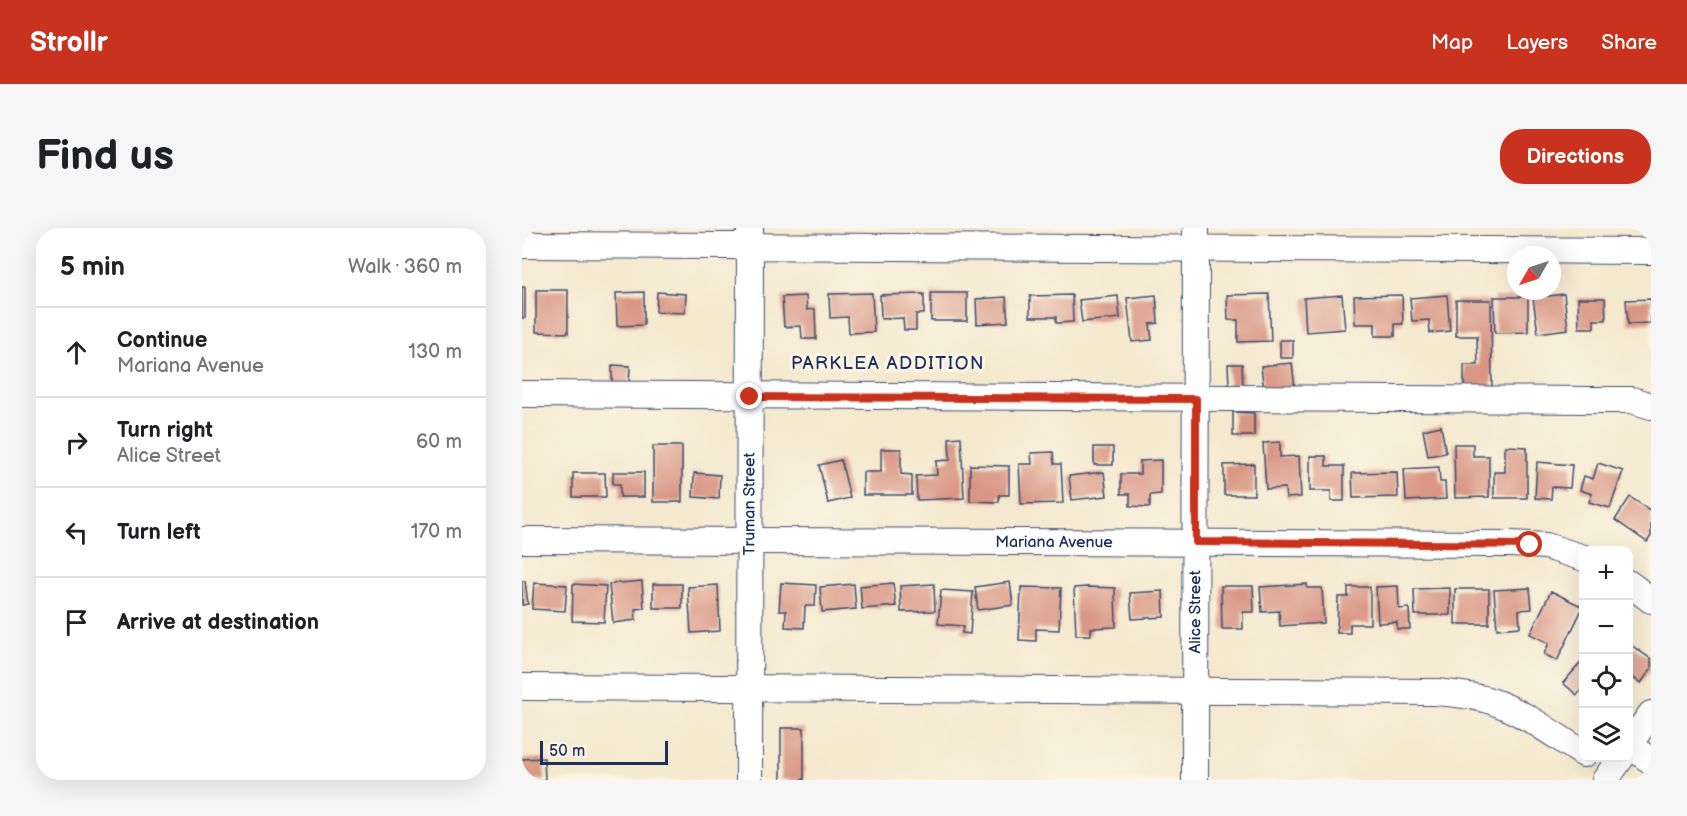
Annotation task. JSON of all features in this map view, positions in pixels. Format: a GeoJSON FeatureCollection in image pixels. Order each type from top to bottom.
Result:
{"type":"FeatureCollection","features":[{"type":"Feature","properties":{"kind":"street"},"geometry":{"type":"LineString","coordinates":[[522,245],[750,237],[1611,240],[1651,252]]}},
{"type":"Feature","properties":{"kind":"street","name":"Truman Street"},"geometry":{"type":"LineString","coordinates":[[749,780],[750,237]]}},
{"type":"Feature","properties":{"kind":"street","name":"Alice Street"},"geometry":{"type":"LineString","coordinates":[[1195,780],[1196,238]]}},
{"type":"Feature","properties":{"kind":"street"},"geometry":{"type":"LineString","coordinates":[[522,394],[1632,400],[1651,406]]}},
{"type":"Feature","properties":{"kind":"street","name":"Mariana Avenue"},"geometry":{"type":"LineString","coordinates":[[522,540],[1530,545],[1546,546],[1579,556]]}},
{"type":"Feature","properties":{"kind":"street"},"geometry":{"type":"LineString","coordinates":[[1633,587],[1651,600]]}},
{"type":"Feature","properties":{"kind":"street"},"geometry":{"type":"LineString","coordinates":[[522,687],[1195,692],[1377,690],[1465,694],[1493,702],[1527,718],[1579,751]]}},
{"type":"Feature","properties":{"kind":"street"},"geometry":{"type":"LineString","coordinates":[[1633,740],[1651,714]]}},
{"type":"Feature","properties":{"kind":"street"},"geometry":{"type":"LineString","coordinates":[[1633,749],[1651,761]]}},
{"type":"Feature","properties":{"kind":"street"},"geometry":{"type":"LineString","coordinates":[[1596,762],[1612,770]]}},
{"type":"Feature","properties":{"kind":"building"},"geometry":{"type":"Polygon","coordinates":[[[522,287],[525,287],[525,318],[522,318],[522,287]]]}},
{"type":"Feature","properties":{"kind":"building"},"geometry":{"type":"Polygon","coordinates":[[[536,290],[568,290],[568,333],[536,332],[536,290]]]}},
{"type":"Feature","properties":{"kind":"building"},"geometry":{"type":"Polygon","coordinates":[[[644,292],[644,325],[617,326],[616,293],[644,292]]]}},
{"type":"Feature","properties":{"kind":"building"},"geometry":{"type":"Polygon","coordinates":[[[657,292],[686,294],[685,313],[656,312],[657,292]]]}},
{"type":"Feature","properties":{"kind":"building"},"geometry":{"type":"Polygon","coordinates":[[[872,293],[874,332],[849,333],[848,317],[830,318],[829,294],[872,293]]]}},
{"type":"Feature","properties":{"kind":"building"},"geometry":{"type":"Polygon","coordinates":[[[931,293],[967,293],[967,321],[931,321],[931,293]]]}},
{"type":"Feature","properties":{"kind":"building"},"geometry":{"type":"Polygon","coordinates":[[[924,294],[924,314],[916,314],[916,330],[904,330],[903,318],[881,319],[880,295],[924,294]]]}},
{"type":"Feature","properties":{"kind":"building"},"geometry":{"type":"Polygon","coordinates":[[[1269,294],[1271,341],[1238,342],[1238,320],[1228,320],[1227,295],[1269,294]]]}},
{"type":"Feature","properties":{"kind":"building"},"geometry":{"type":"Polygon","coordinates":[[[1561,294],[1564,294],[1568,329],[1538,333],[1533,300],[1561,300],[1561,294]]]}},
{"type":"Feature","properties":{"kind":"building"},"geometry":{"type":"Polygon","coordinates":[[[1072,295],[1073,322],[1056,323],[1056,317],[1030,317],[1030,296],[1072,295]]]}},
{"type":"Feature","properties":{"kind":"building"},"geometry":{"type":"Polygon","coordinates":[[[1156,295],[1158,323],[1150,324],[1152,340],[1132,342],[1127,298],[1156,295]]]}},
{"type":"Feature","properties":{"kind":"building"},"geometry":{"type":"Polygon","coordinates":[[[1342,295],[1345,329],[1306,332],[1304,298],[1342,295]]]}},
{"type":"Feature","properties":{"kind":"building"},"geometry":{"type":"Polygon","coordinates":[[[1402,295],[1403,324],[1395,324],[1395,336],[1375,336],[1375,324],[1355,324],[1354,296],[1402,295]]]}},
{"type":"Feature","properties":{"kind":"building"},"geometry":{"type":"Polygon","coordinates":[[[1447,295],[1450,331],[1430,333],[1429,320],[1412,321],[1410,298],[1447,295]]]}},
{"type":"Feature","properties":{"kind":"building"},"geometry":{"type":"Polygon","coordinates":[[[806,296],[807,310],[815,309],[816,339],[802,339],[801,326],[784,327],[782,297],[806,296]]]}},
{"type":"Feature","properties":{"kind":"building"},"geometry":{"type":"Polygon","coordinates":[[[1118,296],[1120,318],[1082,322],[1079,300],[1118,296]]]}},
{"type":"Feature","properties":{"kind":"building"},"geometry":{"type":"Polygon","coordinates":[[[1006,297],[1008,322],[977,324],[976,299],[1006,297]]]}},
{"type":"Feature","properties":{"kind":"building"},"geometry":{"type":"Polygon","coordinates":[[[1494,297],[1507,297],[1507,300],[1528,300],[1528,332],[1495,333],[1494,297]]]}},
{"type":"Feature","properties":{"kind":"building"},"geometry":{"type":"Polygon","coordinates":[[[1578,298],[1605,298],[1606,320],[1594,320],[1594,328],[1579,328],[1578,298]]]}},
{"type":"Feature","properties":{"kind":"building"},"geometry":{"type":"Polygon","coordinates":[[[1651,299],[1651,323],[1628,324],[1626,300],[1651,299]]]}},
{"type":"Feature","properties":{"kind":"building"},"geometry":{"type":"Polygon","coordinates":[[[1456,300],[1491,300],[1492,389],[1464,389],[1464,365],[1478,365],[1477,336],[1456,336],[1456,300]]]}},
{"type":"Feature","properties":{"kind":"building"},"geometry":{"type":"Polygon","coordinates":[[[1280,340],[1293,340],[1293,358],[1280,358],[1280,340]]]}},
{"type":"Feature","properties":{"kind":"building"},"geometry":{"type":"Polygon","coordinates":[[[1292,363],[1295,389],[1264,391],[1261,366],[1292,363]]]}},
{"type":"Feature","properties":{"kind":"building"},"geometry":{"type":"Polygon","coordinates":[[[1228,364],[1242,364],[1243,386],[1229,386],[1228,364]]]}},
{"type":"Feature","properties":{"kind":"building"},"geometry":{"type":"Polygon","coordinates":[[[612,365],[630,366],[629,386],[612,385],[612,365]]]}},
{"type":"Feature","properties":{"kind":"building"},"geometry":{"type":"Polygon","coordinates":[[[1233,412],[1254,413],[1254,436],[1233,436],[1233,412]]]}},
{"type":"Feature","properties":{"kind":"building"},"geometry":{"type":"Polygon","coordinates":[[[1441,426],[1446,453],[1428,456],[1423,430],[1441,426]]]}},
{"type":"Feature","properties":{"kind":"building"},"geometry":{"type":"Polygon","coordinates":[[[961,437],[964,498],[917,500],[916,476],[937,475],[936,461],[950,460],[949,438],[961,437]]]}},
{"type":"Feature","properties":{"kind":"building"},"geometry":{"type":"Polygon","coordinates":[[[1280,442],[1280,457],[1299,456],[1301,497],[1286,498],[1285,488],[1266,489],[1263,443],[1280,442]]]}},
{"type":"Feature","properties":{"kind":"building"},"geometry":{"type":"Polygon","coordinates":[[[1454,444],[1473,444],[1473,456],[1489,456],[1489,497],[1455,498],[1454,444]]]}},
{"type":"Feature","properties":{"kind":"building"},"geometry":{"type":"Polygon","coordinates":[[[653,446],[682,446],[682,502],[653,502],[653,446]]]}},
{"type":"Feature","properties":{"kind":"building"},"geometry":{"type":"Polygon","coordinates":[[[1505,446],[1527,447],[1527,498],[1494,498],[1494,472],[1505,472],[1505,446]]]}},
{"type":"Feature","properties":{"kind":"building"},"geometry":{"type":"Polygon","coordinates":[[[1094,447],[1113,447],[1113,465],[1094,465],[1094,447]]]}},
{"type":"Feature","properties":{"kind":"building"},"geometry":{"type":"Polygon","coordinates":[[[881,449],[901,449],[901,474],[912,475],[912,495],[863,495],[863,472],[881,472],[881,449]]]}},
{"type":"Feature","properties":{"kind":"building"},"geometry":{"type":"Polygon","coordinates":[[[1053,452],[1054,464],[1061,464],[1063,503],[1021,504],[1019,464],[1032,464],[1031,453],[1053,452]]]}},
{"type":"Feature","properties":{"kind":"building"},"geometry":{"type":"Polygon","coordinates":[[[1310,456],[1326,456],[1326,466],[1344,466],[1344,501],[1331,501],[1331,491],[1310,491],[1310,456]]]}},
{"type":"Feature","properties":{"kind":"building"},"geometry":{"type":"Polygon","coordinates":[[[841,460],[850,498],[828,503],[819,465],[841,460]]]}},
{"type":"Feature","properties":{"kind":"building"},"geometry":{"type":"Polygon","coordinates":[[[1161,460],[1161,494],[1150,495],[1150,507],[1130,506],[1130,494],[1121,494],[1121,474],[1140,474],[1140,461],[1161,460]]]}},
{"type":"Feature","properties":{"kind":"building"},"geometry":{"type":"Polygon","coordinates":[[[1537,462],[1572,465],[1570,488],[1552,487],[1551,499],[1535,498],[1537,462]]]}},
{"type":"Feature","properties":{"kind":"building"},"geometry":{"type":"Polygon","coordinates":[[[1598,463],[1623,471],[1610,508],[1589,502],[1592,494],[1580,490],[1584,476],[1593,479],[1598,463]]]}},
{"type":"Feature","properties":{"kind":"building"},"geometry":{"type":"Polygon","coordinates":[[[1254,464],[1254,495],[1224,495],[1224,465],[1254,464]]]}},
{"type":"Feature","properties":{"kind":"building"},"geometry":{"type":"Polygon","coordinates":[[[970,465],[1009,466],[1009,495],[999,495],[999,502],[970,501],[970,465]]]}},
{"type":"Feature","properties":{"kind":"building"},"geometry":{"type":"Polygon","coordinates":[[[1439,467],[1440,482],[1445,482],[1446,499],[1406,501],[1404,469],[1439,467]]]}},
{"type":"Feature","properties":{"kind":"building"},"geometry":{"type":"Polygon","coordinates":[[[613,472],[644,472],[644,497],[620,497],[620,484],[613,484],[613,472]]]}},
{"type":"Feature","properties":{"kind":"building"},"geometry":{"type":"Polygon","coordinates":[[[1104,472],[1107,496],[1072,500],[1069,476],[1104,472]]]}},
{"type":"Feature","properties":{"kind":"building"},"geometry":{"type":"Polygon","coordinates":[[[1397,472],[1398,497],[1353,498],[1352,473],[1397,472]]]}},
{"type":"Feature","properties":{"kind":"building"},"geometry":{"type":"Polygon","coordinates":[[[573,473],[605,473],[606,497],[573,497],[573,473]]]}},
{"type":"Feature","properties":{"kind":"building"},"geometry":{"type":"Polygon","coordinates":[[[694,473],[720,475],[719,499],[693,497],[694,473]]]}},
{"type":"Feature","properties":{"kind":"building"},"geometry":{"type":"Polygon","coordinates":[[[1630,497],[1651,511],[1651,536],[1647,542],[1615,520],[1630,497]]]}},
{"type":"Feature","properties":{"kind":"building"},"geometry":{"type":"Polygon","coordinates":[[[522,581],[525,581],[528,604],[522,605],[522,581]]]}},
{"type":"Feature","properties":{"kind":"building"},"geometry":{"type":"Polygon","coordinates":[[[642,581],[644,608],[635,609],[636,620],[613,623],[609,584],[642,581]]]}},
{"type":"Feature","properties":{"kind":"building"},"geometry":{"type":"Polygon","coordinates":[[[1010,582],[1013,605],[978,610],[975,587],[1010,582]]]}},
{"type":"Feature","properties":{"kind":"building"},"geometry":{"type":"Polygon","coordinates":[[[534,583],[567,585],[565,611],[532,609],[534,583]]]}},
{"type":"Feature","properties":{"kind":"building"},"geometry":{"type":"Polygon","coordinates":[[[781,583],[816,585],[815,606],[805,606],[804,628],[785,627],[786,611],[779,611],[781,583]]]}},
{"type":"Feature","properties":{"kind":"building"},"geometry":{"type":"Polygon","coordinates":[[[893,583],[896,606],[862,609],[860,586],[893,583]]]}},
{"type":"Feature","properties":{"kind":"building"},"geometry":{"type":"Polygon","coordinates":[[[573,584],[606,586],[604,622],[572,621],[573,584]]]}},
{"type":"Feature","properties":{"kind":"building"},"geometry":{"type":"Polygon","coordinates":[[[653,584],[682,584],[682,608],[653,608],[653,584]]]}},
{"type":"Feature","properties":{"kind":"building"},"geometry":{"type":"Polygon","coordinates":[[[854,584],[856,609],[822,612],[820,587],[854,584]]]}},
{"type":"Feature","properties":{"kind":"building"},"geometry":{"type":"Polygon","coordinates":[[[934,584],[935,611],[901,612],[900,586],[934,584]]]}},
{"type":"Feature","properties":{"kind":"building"},"geometry":{"type":"Polygon","coordinates":[[[1307,584],[1307,588],[1322,588],[1324,623],[1280,626],[1279,611],[1262,612],[1260,587],[1307,584]]]}},
{"type":"Feature","properties":{"kind":"building"},"geometry":{"type":"Polygon","coordinates":[[[718,585],[720,631],[691,633],[688,587],[718,585]]]}},
{"type":"Feature","properties":{"kind":"building"},"geometry":{"type":"Polygon","coordinates":[[[1221,586],[1253,586],[1254,612],[1243,612],[1243,629],[1222,629],[1221,586]]]}},
{"type":"Feature","properties":{"kind":"building"},"geometry":{"type":"Polygon","coordinates":[[[1398,586],[1399,609],[1409,608],[1410,629],[1397,629],[1397,622],[1378,623],[1376,587],[1398,586]]]}},
{"type":"Feature","properties":{"kind":"building"},"geometry":{"type":"Polygon","coordinates":[[[1021,587],[1061,588],[1059,630],[1036,629],[1036,641],[1019,640],[1021,587]]]}},
{"type":"Feature","properties":{"kind":"building"},"geometry":{"type":"Polygon","coordinates":[[[1348,587],[1370,587],[1370,624],[1350,624],[1350,633],[1337,633],[1338,597],[1348,597],[1348,587]]]}},
{"type":"Feature","properties":{"kind":"building"},"geometry":{"type":"Polygon","coordinates":[[[1074,588],[1115,588],[1116,627],[1091,628],[1091,635],[1076,635],[1074,588]]]}},
{"type":"Feature","properties":{"kind":"building"},"geometry":{"type":"Polygon","coordinates":[[[1450,588],[1450,615],[1415,615],[1414,589],[1450,588]]]}},
{"type":"Feature","properties":{"kind":"building"},"geometry":{"type":"Polygon","coordinates":[[[1530,588],[1532,609],[1519,610],[1520,627],[1497,629],[1494,590],[1530,588]]]}},
{"type":"Feature","properties":{"kind":"building"},"geometry":{"type":"Polygon","coordinates":[[[1455,589],[1489,589],[1489,624],[1455,624],[1455,589]]]}},
{"type":"Feature","properties":{"kind":"building"},"geometry":{"type":"Polygon","coordinates":[[[941,590],[973,592],[970,634],[962,633],[963,626],[938,624],[941,590]]]}},
{"type":"Feature","properties":{"kind":"building"},"geometry":{"type":"Polygon","coordinates":[[[1163,591],[1164,617],[1132,619],[1130,593],[1163,591]]]}},
{"type":"Feature","properties":{"kind":"building"},"geometry":{"type":"Polygon","coordinates":[[[1551,591],[1579,605],[1579,615],[1557,661],[1544,654],[1549,643],[1530,634],[1551,591]]]}},
{"type":"Feature","properties":{"kind":"building"},"geometry":{"type":"Polygon","coordinates":[[[1633,646],[1651,659],[1651,669],[1641,683],[1633,678],[1633,646]]]}},
{"type":"Feature","properties":{"kind":"building"},"geometry":{"type":"Polygon","coordinates":[[[1579,665],[1579,693],[1577,695],[1563,683],[1579,665]]]}},
{"type":"Feature","properties":{"kind":"building"},"geometry":{"type":"Polygon","coordinates":[[[781,728],[804,728],[804,780],[781,780],[781,728]]]}},
{"type":"Feature","properties":{"kind":"building"},"geometry":{"type":"Polygon","coordinates":[[[544,758],[545,780],[522,780],[522,759],[544,758]]]}},
{"type":"Feature","properties":{"kind":"district","name":"PARKLEA ADDITION"},"geometry":{"type":"Point","coordinates":[888,363]}},
{"type":"Feature","properties":{"kind":"route"},"geometry":{"type":"LineString","coordinates":[[750,397],[1196,399],[1196,542],[1530,545]]}}]}
